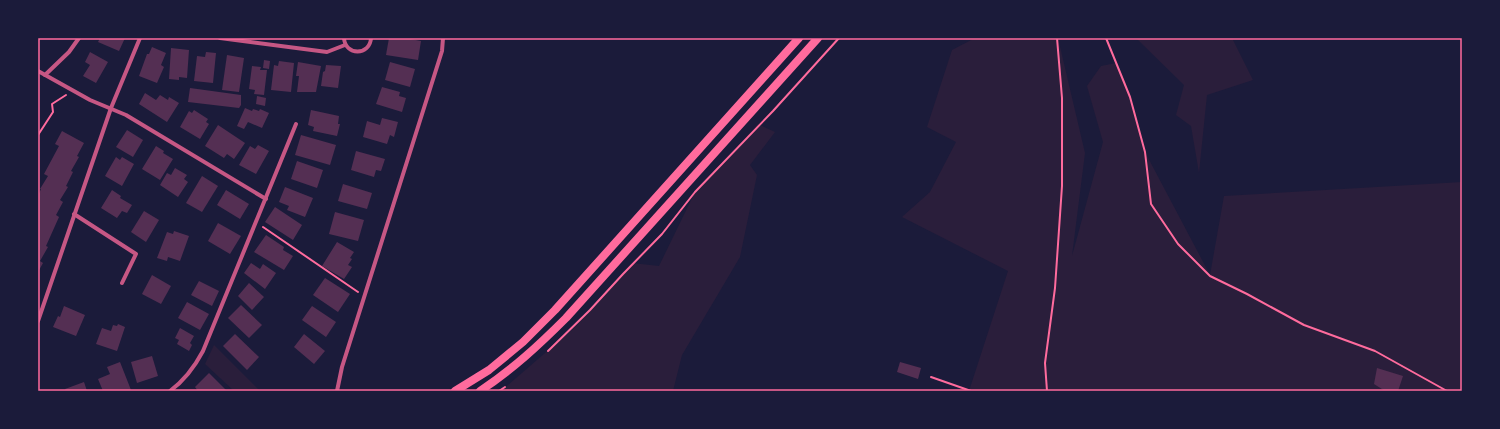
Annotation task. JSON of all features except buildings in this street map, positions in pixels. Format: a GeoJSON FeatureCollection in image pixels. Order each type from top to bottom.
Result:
{"type":"FeatureCollection","features":[{"type":"Feature","properties":{"kind":"main road"},"geometry":{"type":"LineString","coordinates":[[455,391],[489,370],[523,342],[550,315],[799,38]]}},
{"type":"Feature","properties":{"kind":"main road"},"geometry":{"type":"LineString","coordinates":[[480,391],[535,350],[566,318],[818,38]]}},
{"type":"Feature","properties":{"kind":"street"},"geometry":{"type":"LineString","coordinates":[[45,75],[69,52],[79,38]]}},
{"type":"Feature","properties":{"kind":"street"},"geometry":{"type":"LineString","coordinates":[[38,322],[111,108],[140,38]]}},
{"type":"Feature","properties":{"kind":"street"},"geometry":{"type":"LineString","coordinates":[[220,38],[327,52],[346,45]]}},
{"type":"Feature","properties":{"kind":"street"},"geometry":{"type":"LineString","coordinates":[[344,38],[346,45],[352,51],[360,52],[367,48],[370,44],[371,38]]}},
{"type":"Feature","properties":{"kind":"street"},"geometry":{"type":"LineString","coordinates":[[337,391],[342,367],[442,51],[443,38]]}},
{"type":"Feature","properties":{"kind":"street"},"geometry":{"type":"LineString","coordinates":[[38,71],[90,100],[126,115],[266,199]]}},
{"type":"Feature","properties":{"kind":"street"},"geometry":{"type":"LineString","coordinates":[[170,391],[182,383],[193,370],[203,351],[296,124]]}},
{"type":"Feature","properties":{"kind":"street"},"geometry":{"type":"LineString","coordinates":[[74,214],[136,254],[122,283]]}},
{"type":"Feature","properties":{"kind":"path"},"geometry":{"type":"LineString","coordinates":[[548,351],[590,310],[662,234],[695,192],[840,38]]}},
{"type":"Feature","properties":{"kind":"path"},"geometry":{"type":"LineString","coordinates":[[1047,391],[1045,363],[1055,288],[1062,186],[1062,98],[1057,38]]}},
{"type":"Feature","properties":{"kind":"path"},"geometry":{"type":"LineString","coordinates":[[1106,38],[1130,97],[1143,145],[1151,204],[1178,244],[1210,276],[1304,325],[1375,351],[1447,391]]}},
{"type":"Feature","properties":{"kind":"path"},"geometry":{"type":"LineString","coordinates":[[38,135],[53,112],[52,104],[67,95],[70,89]]}},
{"type":"Feature","properties":{"kind":"path"},"geometry":{"type":"LineString","coordinates":[[256,222],[364,296]]}},
{"type":"Feature","properties":{"kind":"path"},"geometry":{"type":"LineString","coordinates":[[931,377],[971,391]]}},
{"type":"Feature","properties":{"kind":"path"},"geometry":{"type":"LineString","coordinates":[[499,391],[505,386]]}},
{"type":"Feature","properties":{"kind":"shaded area"},"geometry":{"type":"Polygon","coordinates":[[[975,38],[1058,38],[1085,153],[1072,256],[1103,142],[1087,86],[1101,66],[1116,63],[1130,97],[1145,152],[1210,275],[1224,196],[1462,182],[1462,391],[969,391],[1008,271],[902,217],[930,192],[956,142],[927,127],[952,50],[975,38]]]}},
{"type":"Feature","properties":{"kind":"shaded area"},"geometry":{"type":"Polygon","coordinates":[[[1136,38],[1232,38],[1253,80],[1207,95],[1199,173],[1191,126],[1176,115],[1184,85],[1136,38]]]}},
{"type":"Feature","properties":{"kind":"shaded area"},"geometry":{"type":"Polygon","coordinates":[[[758,124],[775,132],[750,165],[757,175],[740,257],[682,355],[673,391],[501,391],[574,328],[632,263],[659,266],[695,192],[758,124]]]}},
{"type":"Feature","properties":{"kind":"shaded area"},"geometry":{"type":"Polygon","coordinates":[[[214,345],[260,391],[234,391],[205,364],[214,345]]]}}]}
